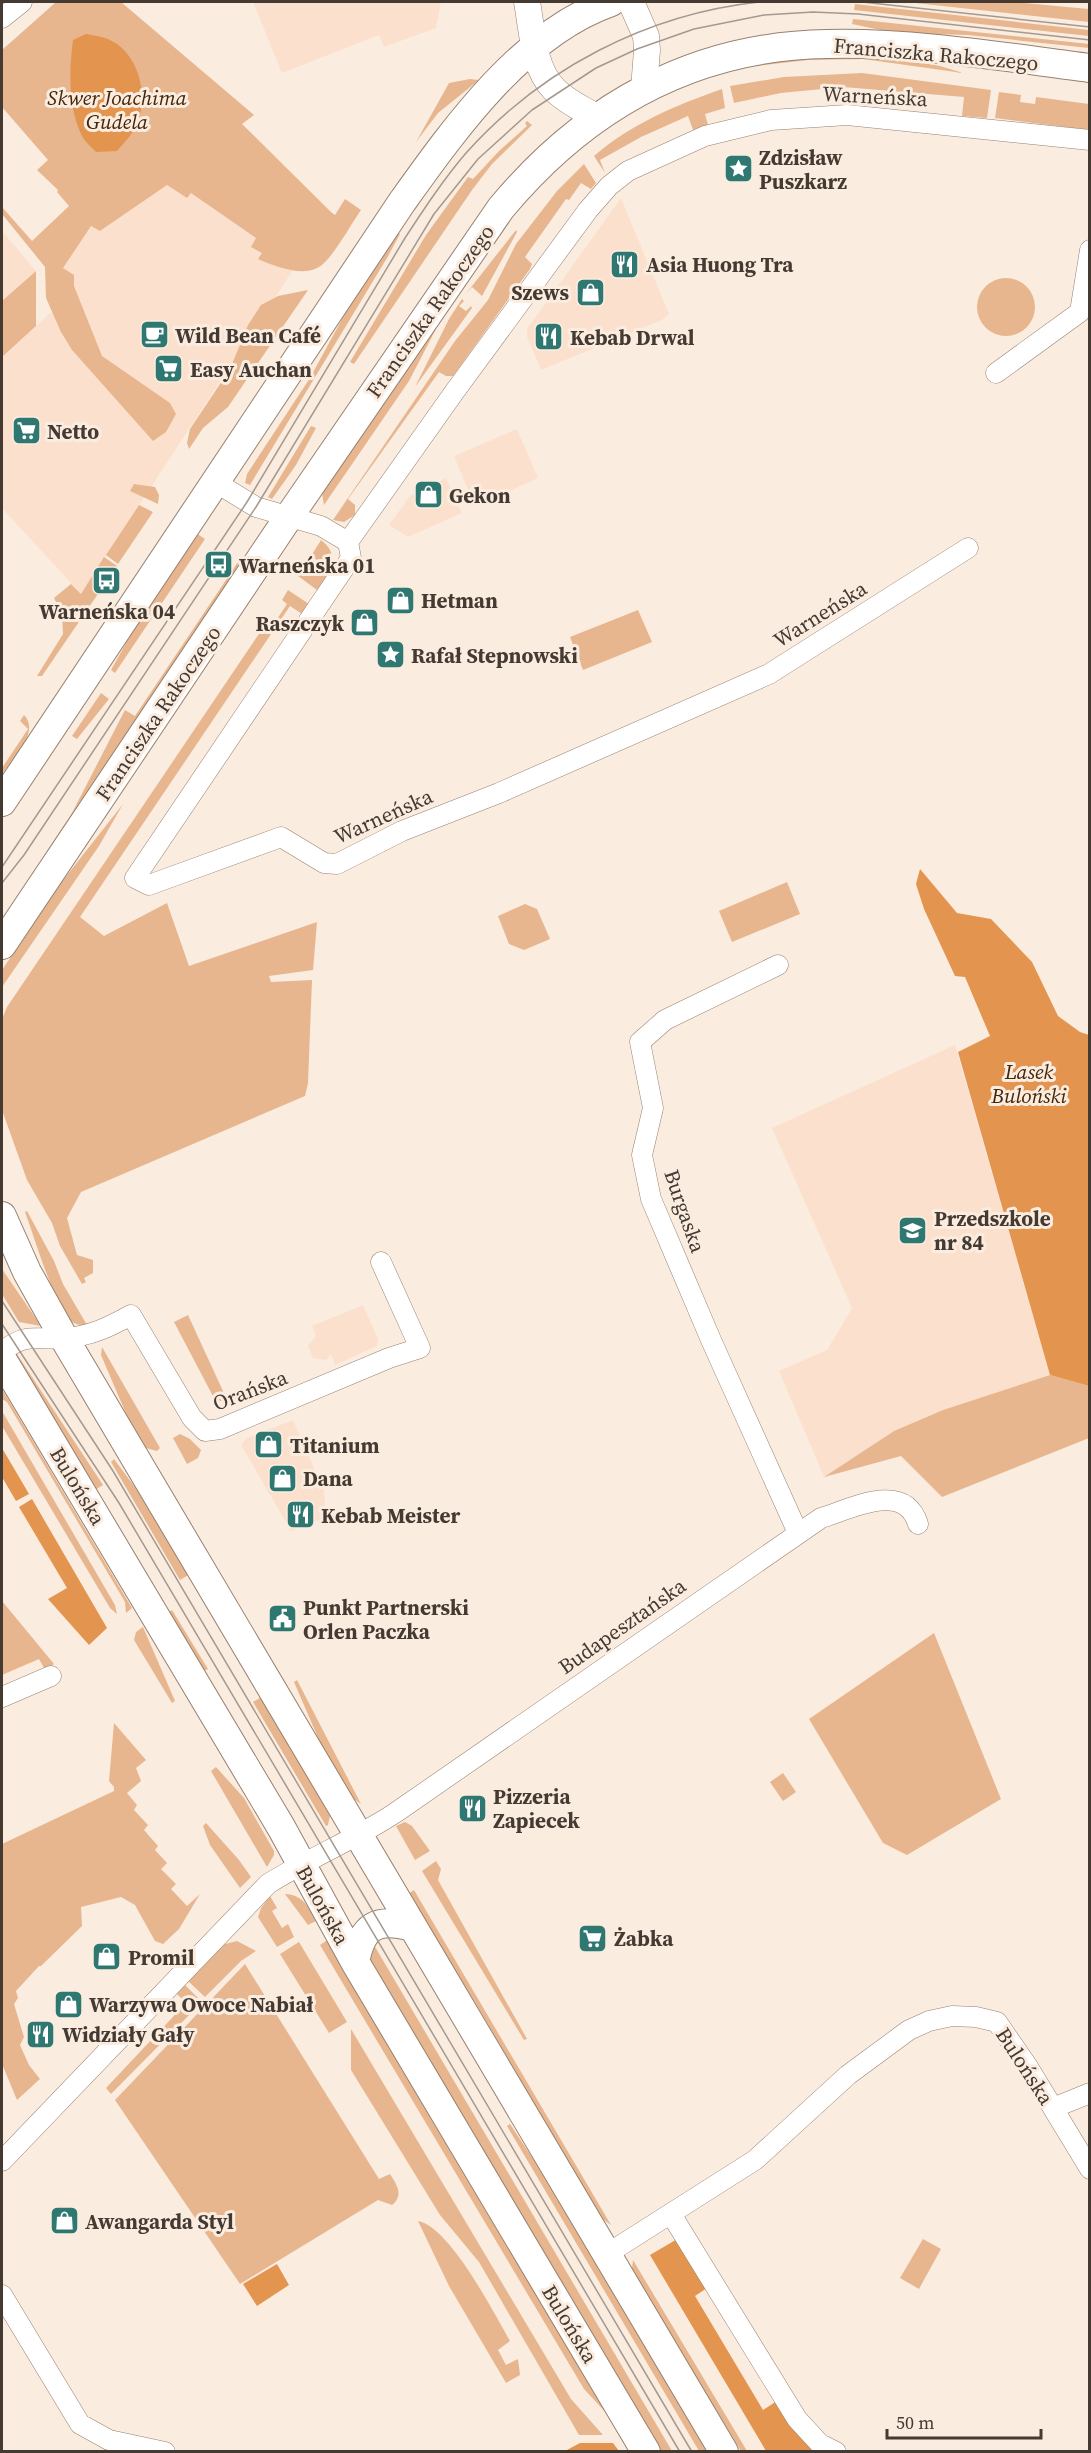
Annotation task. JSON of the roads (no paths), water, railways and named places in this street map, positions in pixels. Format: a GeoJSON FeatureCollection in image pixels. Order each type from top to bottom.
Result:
{"type":"FeatureCollection","features":[{"type":"Feature","properties":{"kind":"main road"},"geometry":{"type":"LineString","coordinates":[[2,802],[446,140],[475,104],[533,49],[568,25],[611,2]]}},
{"type":"Feature","properties":{"kind":"main road","name":"Franciszka Rakoczego"},"geometry":{"type":"LineString","coordinates":[[2,945],[288,518],[501,208],[552,153],[596,117],[644,89],[730,56],[784,47],[826,44],[890,45],[950,50],[1089,68]]}},
{"type":"Feature","properties":{"kind":"main road"},"geometry":{"type":"LineString","coordinates":[[2,1216],[27,1272],[64,1338],[218,1594],[412,1928],[724,2451]]}},
{"type":"Feature","properties":{"kind":"main road","name":"Bulońska"},"geometry":{"type":"LineString","coordinates":[[2,1359],[253,1779],[355,1962],[646,2451]]}},
{"type":"Feature","properties":{"kind":"main road"},"geometry":{"type":"LineString","coordinates":[[355,1962],[359,1942],[369,1929],[379,1924],[393,1922],[412,1928]]}},
{"type":"Feature","properties":{"kind":"street"},"geometry":{"type":"LineString","coordinates":[[2,18],[22,2]]}},
{"type":"Feature","properties":{"kind":"street"},"geometry":{"type":"LineString","coordinates":[[527,2],[533,49],[552,87],[596,117]]}},
{"type":"Feature","properties":{"kind":"street"},"geometry":{"type":"LineString","coordinates":[[631,2],[646,36],[648,50],[644,89]]}},
{"type":"Feature","properties":{"kind":"street","name":"Warneńska"},"geometry":{"type":"LineString","coordinates":[[968,548],[769,674],[499,793],[402,831],[337,864],[324,863],[281,837],[149,885],[135,878],[351,558],[348,542],[588,210],[609,186],[628,171],[705,136],[771,120],[803,117],[847,115],[1089,140]]}},
{"type":"Feature","properties":{"kind":"street"},"geometry":{"type":"LineString","coordinates":[[996,373],[1080,312],[1089,250]]}},
{"type":"Feature","properties":{"kind":"street"},"geometry":{"type":"LineString","coordinates":[[215,482],[256,507],[321,526],[348,542]]}},
{"type":"Feature","properties":{"kind":"street","name":"Burgaska"},"geometry":{"type":"LineString","coordinates":[[778,965],[665,1020],[640,1042],[653,1108],[642,1155],[651,1199],[798,1533]]}},
{"type":"Feature","properties":{"kind":"street","name":"Orańska"},"geometry":{"type":"LineString","coordinates":[[64,1338],[102,1331],[131,1315],[192,1418],[206,1431],[220,1429],[389,1358],[420,1348],[381,1262]]}},
{"type":"Feature","properties":{"kind":"street"},"geometry":{"type":"LineString","coordinates":[[2,1351],[25,1337],[64,1338]]}},
{"type":"Feature","properties":{"kind":"street","name":"Budapesztańska"},"geometry":{"type":"LineString","coordinates":[[2,2162],[259,1892],[301,1864],[395,1813],[821,1518],[885,1499],[904,1503],[914,1512],[918,1524]]}},
{"type":"Feature","properties":{"kind":"street"},"geometry":{"type":"LineString","coordinates":[[2,1697],[51,1676]]}},
{"type":"Feature","properties":{"kind":"street","name":"Bulońska"},"geometry":{"type":"LineString","coordinates":[[607,2254],[755,2160],[848,2075],[909,2030],[929,2021],[952,2016],[976,2017],[997,2022],[1028,2067],[1089,2169]]}},
{"type":"Feature","properties":{"kind":"street"},"geometry":{"type":"LineString","coordinates":[[1053,2108],[1089,2093]]}},
{"type":"Feature","properties":{"kind":"street"},"geometry":{"type":"LineString","coordinates":[[671,2214],[797,2419],[820,2444],[837,2451]]}},
{"type":"Feature","properties":{"kind":"street"},"geometry":{"type":"LineString","coordinates":[[2,2295],[80,2424],[109,2440],[165,2451]]}},
{"type":"Feature","properties":{"kind":"tram line"},"geometry":{"type":"LineString","coordinates":[[2,867],[247,502],[405,238],[466,153],[528,96],[562,71],[599,50],[677,19],[717,8],[759,2]]}},
{"type":"Feature","properties":{"kind":"tram line"},"geometry":{"type":"LineString","coordinates":[[862,2],[1090,27]]}},
{"type":"Feature","properties":{"kind":"tram line"},"geometry":{"type":"LineString","coordinates":[[2,883],[24,855],[256,507],[434,214],[478,159],[532,110],[596,68],[637,49],[694,29],[764,15],[813,12],[858,14],[1090,40]]}},
{"type":"Feature","properties":{"kind":"tram line"},"geometry":{"type":"LineString","coordinates":[[2,1301],[113,1471],[692,2452]]}},
{"type":"Feature","properties":{"kind":"tram line"},"geometry":{"type":"LineString","coordinates":[[2,1324],[119,1503],[680,2452]]}},
{"type":"Feature","properties":{"kind":"place","name":"Zdzisław Puszkarz"},"geometry":{"type":"Point","coordinates":[738,169]}},
{"type":"Feature","properties":{"kind":"place","name":"Asia Huong Tra"},"geometry":{"type":"Point","coordinates":[625,264]}},
{"type":"Feature","properties":{"kind":"place","name":"Szews"},"geometry":{"type":"Point","coordinates":[590,292]}},
{"type":"Feature","properties":{"kind":"place","name":"Wild Bean Café"},"geometry":{"type":"Point","coordinates":[154,335]}},
{"type":"Feature","properties":{"kind":"place","name":"Kebab Drwal"},"geometry":{"type":"Point","coordinates":[549,337]}},
{"type":"Feature","properties":{"kind":"place","name":"Easy Auchan"},"geometry":{"type":"Point","coordinates":[169,369]}},
{"type":"Feature","properties":{"kind":"place","name":"Netto"},"geometry":{"type":"Point","coordinates":[26,431]}},
{"type":"Feature","properties":{"kind":"place","name":"Gekon"},"geometry":{"type":"Point","coordinates":[428,495]}},
{"type":"Feature","properties":{"kind":"place","name":"Warneńska 01"},"geometry":{"type":"Point","coordinates":[218,565]}},
{"type":"Feature","properties":{"kind":"place","name":"Warneńska 04"},"geometry":{"type":"Point","coordinates":[107,580]}},
{"type":"Feature","properties":{"kind":"place","name":"Hetman"},"geometry":{"type":"Point","coordinates":[400,600]}},
{"type":"Feature","properties":{"kind":"place","name":"Raszczyk"},"geometry":{"type":"Point","coordinates":[365,623]}},
{"type":"Feature","properties":{"kind":"place","name":"Rafał Stepnowski"},"geometry":{"type":"Point","coordinates":[390,655]}},
{"type":"Feature","properties":{"kind":"place","name":"Przedszkole nr 84"},"geometry":{"type":"Point","coordinates":[913,1230]}},
{"type":"Feature","properties":{"kind":"place","name":"Titanium"},"geometry":{"type":"Point","coordinates":[269,1445]}},
{"type":"Feature","properties":{"kind":"place","name":"Dana"},"geometry":{"type":"Point","coordinates":[282,1478]}},
{"type":"Feature","properties":{"kind":"place","name":"Kebab Meister"},"geometry":{"type":"Point","coordinates":[300,1515]}},
{"type":"Feature","properties":{"kind":"place","name":"Punkt Partnerski Orlen Paczka"},"geometry":{"type":"Point","coordinates":[282,1619]}},
{"type":"Feature","properties":{"kind":"place","name":"Pizzeria Zapiecek"},"geometry":{"type":"Point","coordinates":[472,1808]}},
{"type":"Feature","properties":{"kind":"place","name":"Żabka"},"geometry":{"type":"Point","coordinates":[593,1938]}},
{"type":"Feature","properties":{"kind":"place","name":"Promil"},"geometry":{"type":"Point","coordinates":[107,1957]}},
{"type":"Feature","properties":{"kind":"place","name":"Warzywa Owoce Nabiał"},"geometry":{"type":"Point","coordinates":[68,2004]}},
{"type":"Feature","properties":{"kind":"place","name":"Widziały Gały"},"geometry":{"type":"Point","coordinates":[41,2034]}},
{"type":"Feature","properties":{"kind":"place","name":"Awangarda Styl"},"geometry":{"type":"Point","coordinates":[64,2221]}},
{"type":"Feature","properties":{"kind":"park label","name":"Skwer Joachima Gudela"},"geometry":{"type":"Point","coordinates":[117,109]}},
{"type":"Feature","properties":{"kind":"park label","name":"Lasek Buloński"},"geometry":{"type":"Point","coordinates":[1029,1083]}}]}
